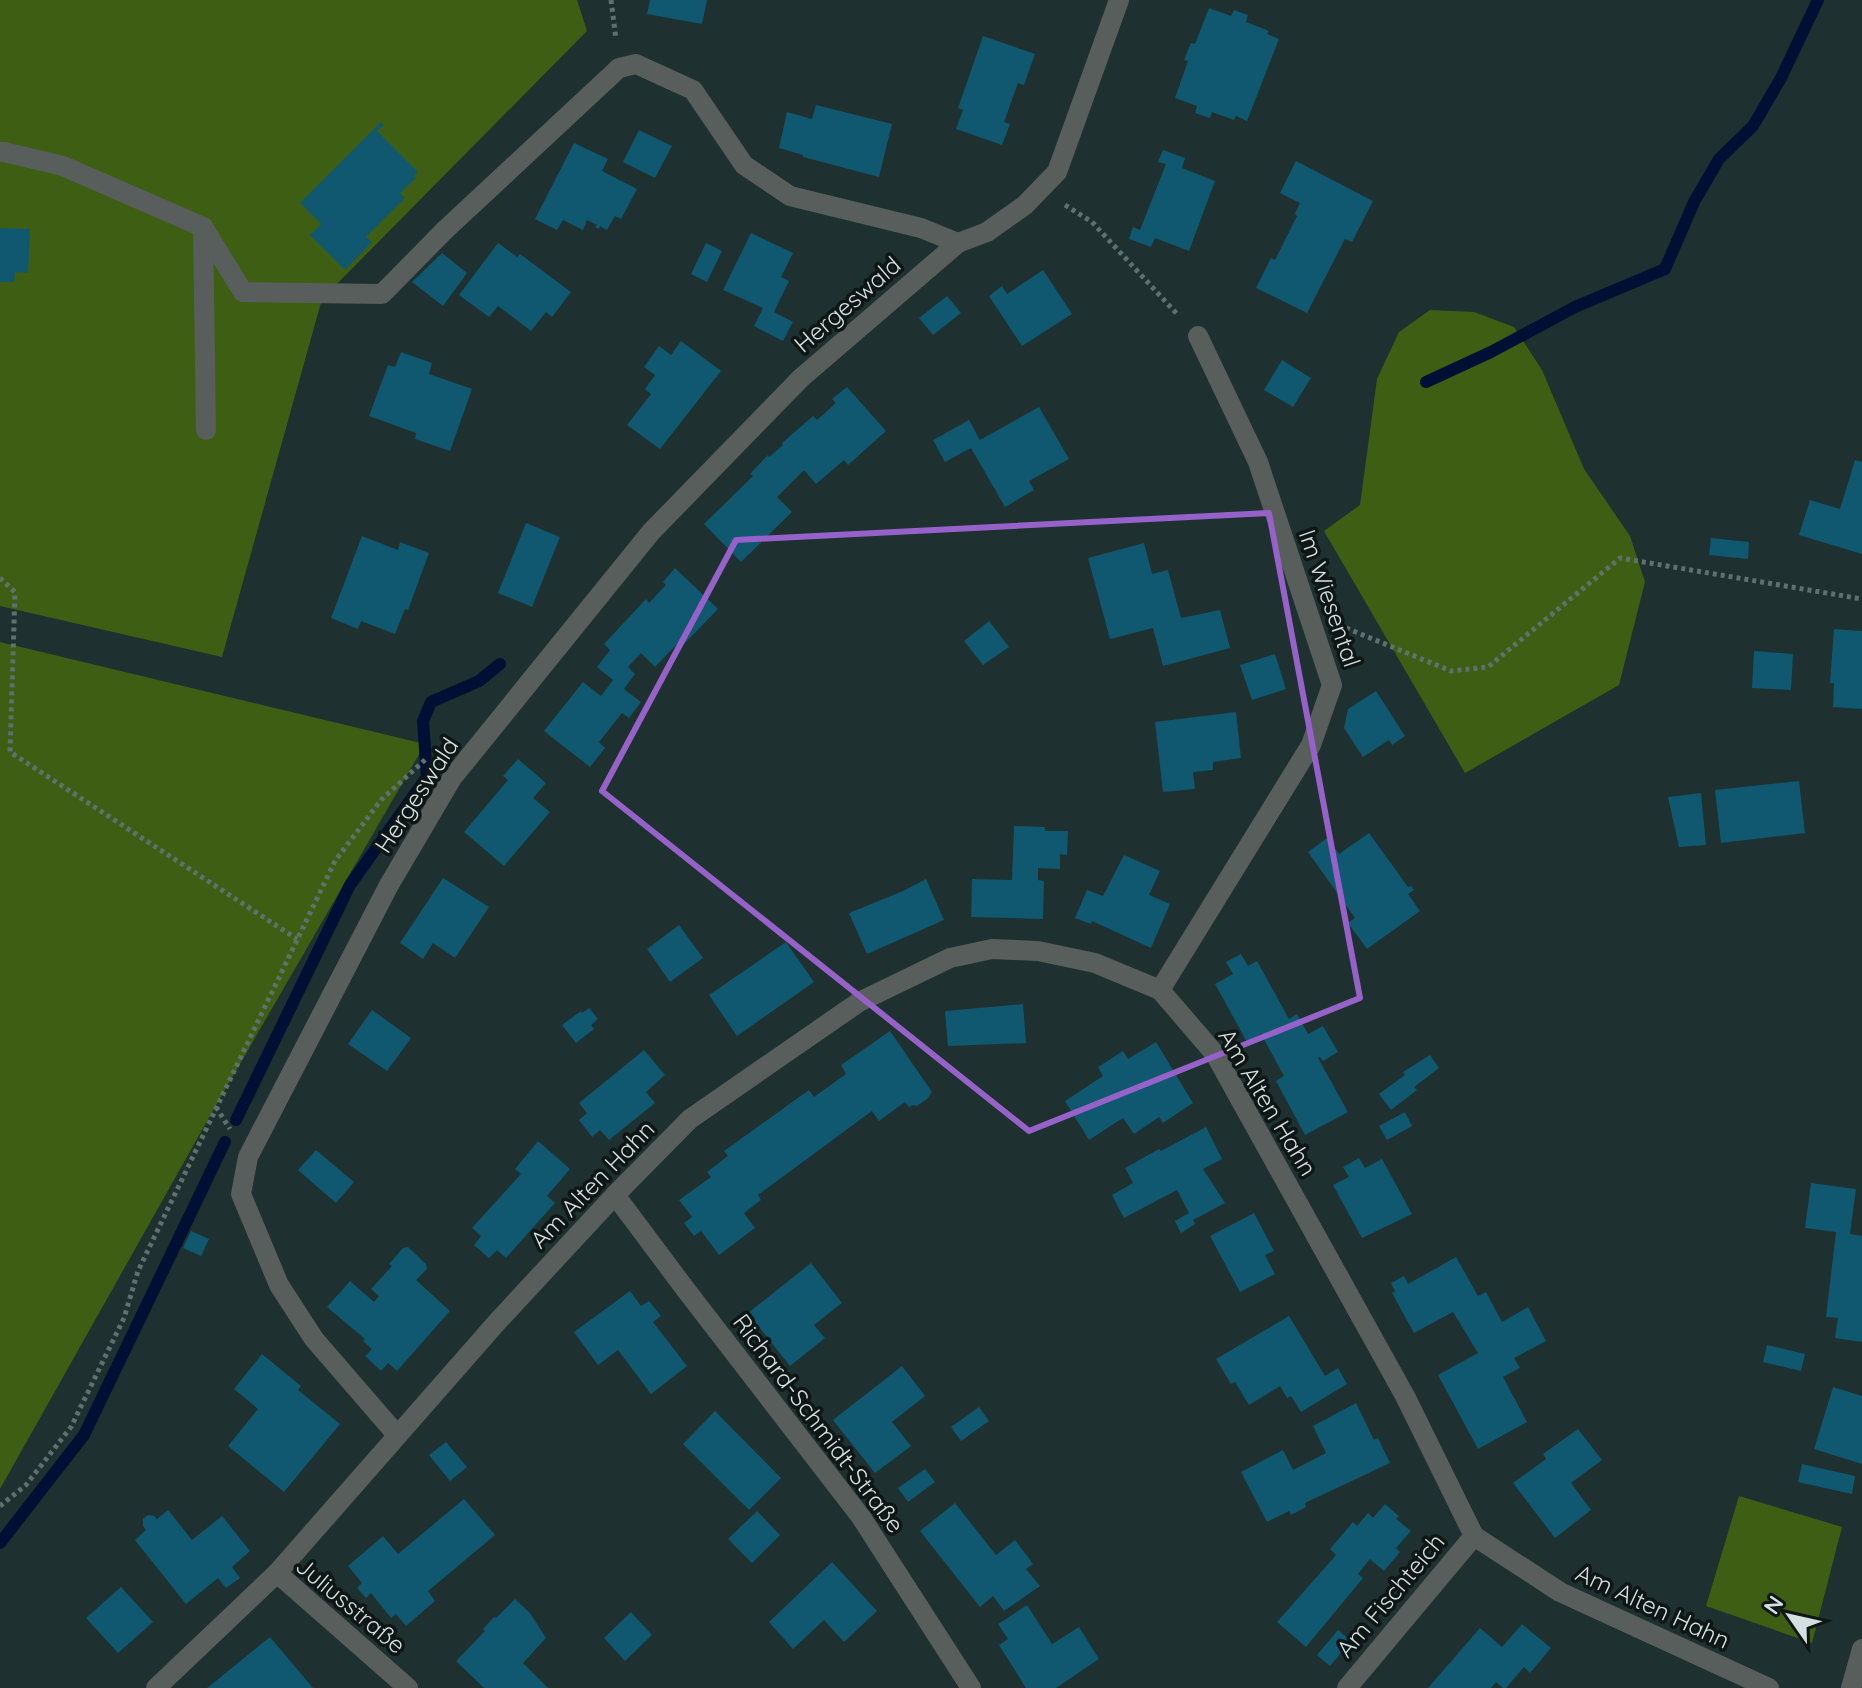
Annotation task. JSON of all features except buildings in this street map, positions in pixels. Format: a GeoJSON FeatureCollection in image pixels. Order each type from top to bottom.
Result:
{"type":"FeatureCollection","features":[{"type":"Feature","properties":{"kind":"street","name":"Hergeswald"},"geometry":{"type":"LineString","coordinates":[[397,1435],[314,1339],[279,1285],[241,1194],[248,1157],[389,885],[452,778],[651,532],[801,378],[958,243],[987,232],[1025,205],[1057,172],[1119,0]]}},
{"type":"Feature","properties":{"kind":"street","name":"Hergeswald"},"geometry":{"type":"LineString","coordinates":[[203,227],[243,292],[382,294],[445,230],[619,68],[636,64],[693,90],[744,165],[790,196],[921,228],[958,243]]}},
{"type":"Feature","properties":{"kind":"street"},"geometry":{"type":"LineString","coordinates":[[0,152],[63,166],[203,227],[206,430]]}},
{"type":"Feature","properties":{"kind":"street","name":"Im Wiesental"},"geometry":{"type":"LineString","coordinates":[[1160,990],[1311,745],[1332,685],[1258,462],[1198,336]]}},
{"type":"Feature","properties":{"kind":"street","name":"Am Alten Hahn"},"geometry":{"type":"LineString","coordinates":[[277,1573],[498,1321],[690,1119],[859,1002],[950,958],[992,949],[1038,951],[1095,963],[1160,990],[1215,1054],[1405,1396],[1474,1536],[1560,1592],[1769,1688]]}},
{"type":"Feature","properties":{"kind":"street","name":"Richard-Schmidt-Straße"},"geometry":{"type":"LineString","coordinates":[[615,1195],[861,1517],[971,1688]]}},
{"type":"Feature","properties":{"kind":"street","name":"Am Fischteich"},"geometry":{"type":"LineString","coordinates":[[1347,1688],[1474,1536]]}},
{"type":"Feature","properties":{"kind":"street","name":"Juliusstraße"},"geometry":{"type":"LineString","coordinates":[[156,1688],[277,1573],[408,1688]]}},
{"type":"Feature","properties":{"kind":"street"},"geometry":{"type":"LineString","coordinates":[[1851,1688],[1862,1649]]}},
{"type":"Feature","properties":{"kind":"path"},"geometry":{"type":"LineString","coordinates":[[1041,190],[1092,222],[1198,336]]}},
{"type":"Feature","properties":{"kind":"path"},"geometry":{"type":"LineString","coordinates":[[1309,613],[1451,671],[1488,667],[1620,558],[1862,599]]}},
{"type":"Feature","properties":{"kind":"path"},"geometry":{"type":"LineString","coordinates":[[0,578],[15,592],[10,752],[297,939]]}},
{"type":"Feature","properties":{"kind":"path"},"geometry":{"type":"LineString","coordinates":[[0,1506],[26,1485],[71,1427],[124,1318],[138,1271],[335,861],[381,800],[434,751]]}},
{"type":"Feature","properties":{"kind":"highlighted area"},"geometry":{"type":"Polygon","coordinates":[[[1269,513],[1360,998],[1029,1131],[602,791],[736,540],[1269,513]]]}},
{"type":"Feature","properties":{"kind":"green space"},"geometry":{"type":"Polygon","coordinates":[[[0,0],[577,0],[587,31],[322,299],[222,657],[0,606],[0,0]]]}},
{"type":"Feature","properties":{"kind":"green space"},"geometry":{"type":"Polygon","coordinates":[[[1430,310],[1474,312],[1514,327],[1542,370],[1584,469],[1630,536],[1645,582],[1619,685],[1465,773],[1324,531],[1360,505],[1377,379],[1399,332],[1430,310]]]}},
{"type":"Feature","properties":{"kind":"green space"},"geometry":{"type":"Polygon","coordinates":[[[0,642],[425,744],[215,1107],[0,1489],[0,642]]]}},
{"type":"Feature","properties":{"kind":"green space"},"geometry":{"type":"Polygon","coordinates":[[[1739,1496],[1842,1527],[1812,1643],[1706,1606],[1739,1496]]]}},
{"type":"Feature","properties":{"kind":"waterway"},"geometry":{"type":"LineString","coordinates":[[1426,382],[1491,352],[1575,307],[1665,269],[1694,202],[1719,159],[1753,126],[1781,78],[1818,0]]}},
{"type":"Feature","properties":{"kind":"waterway"},"geometry":{"type":"LineString","coordinates":[[236,1120],[350,885],[427,777],[423,721],[431,702],[479,681],[500,664]]}},
{"type":"Feature","properties":{"kind":"waterway"},"geometry":{"type":"LineString","coordinates":[[0,1543],[84,1435],[225,1142]]}}]}
